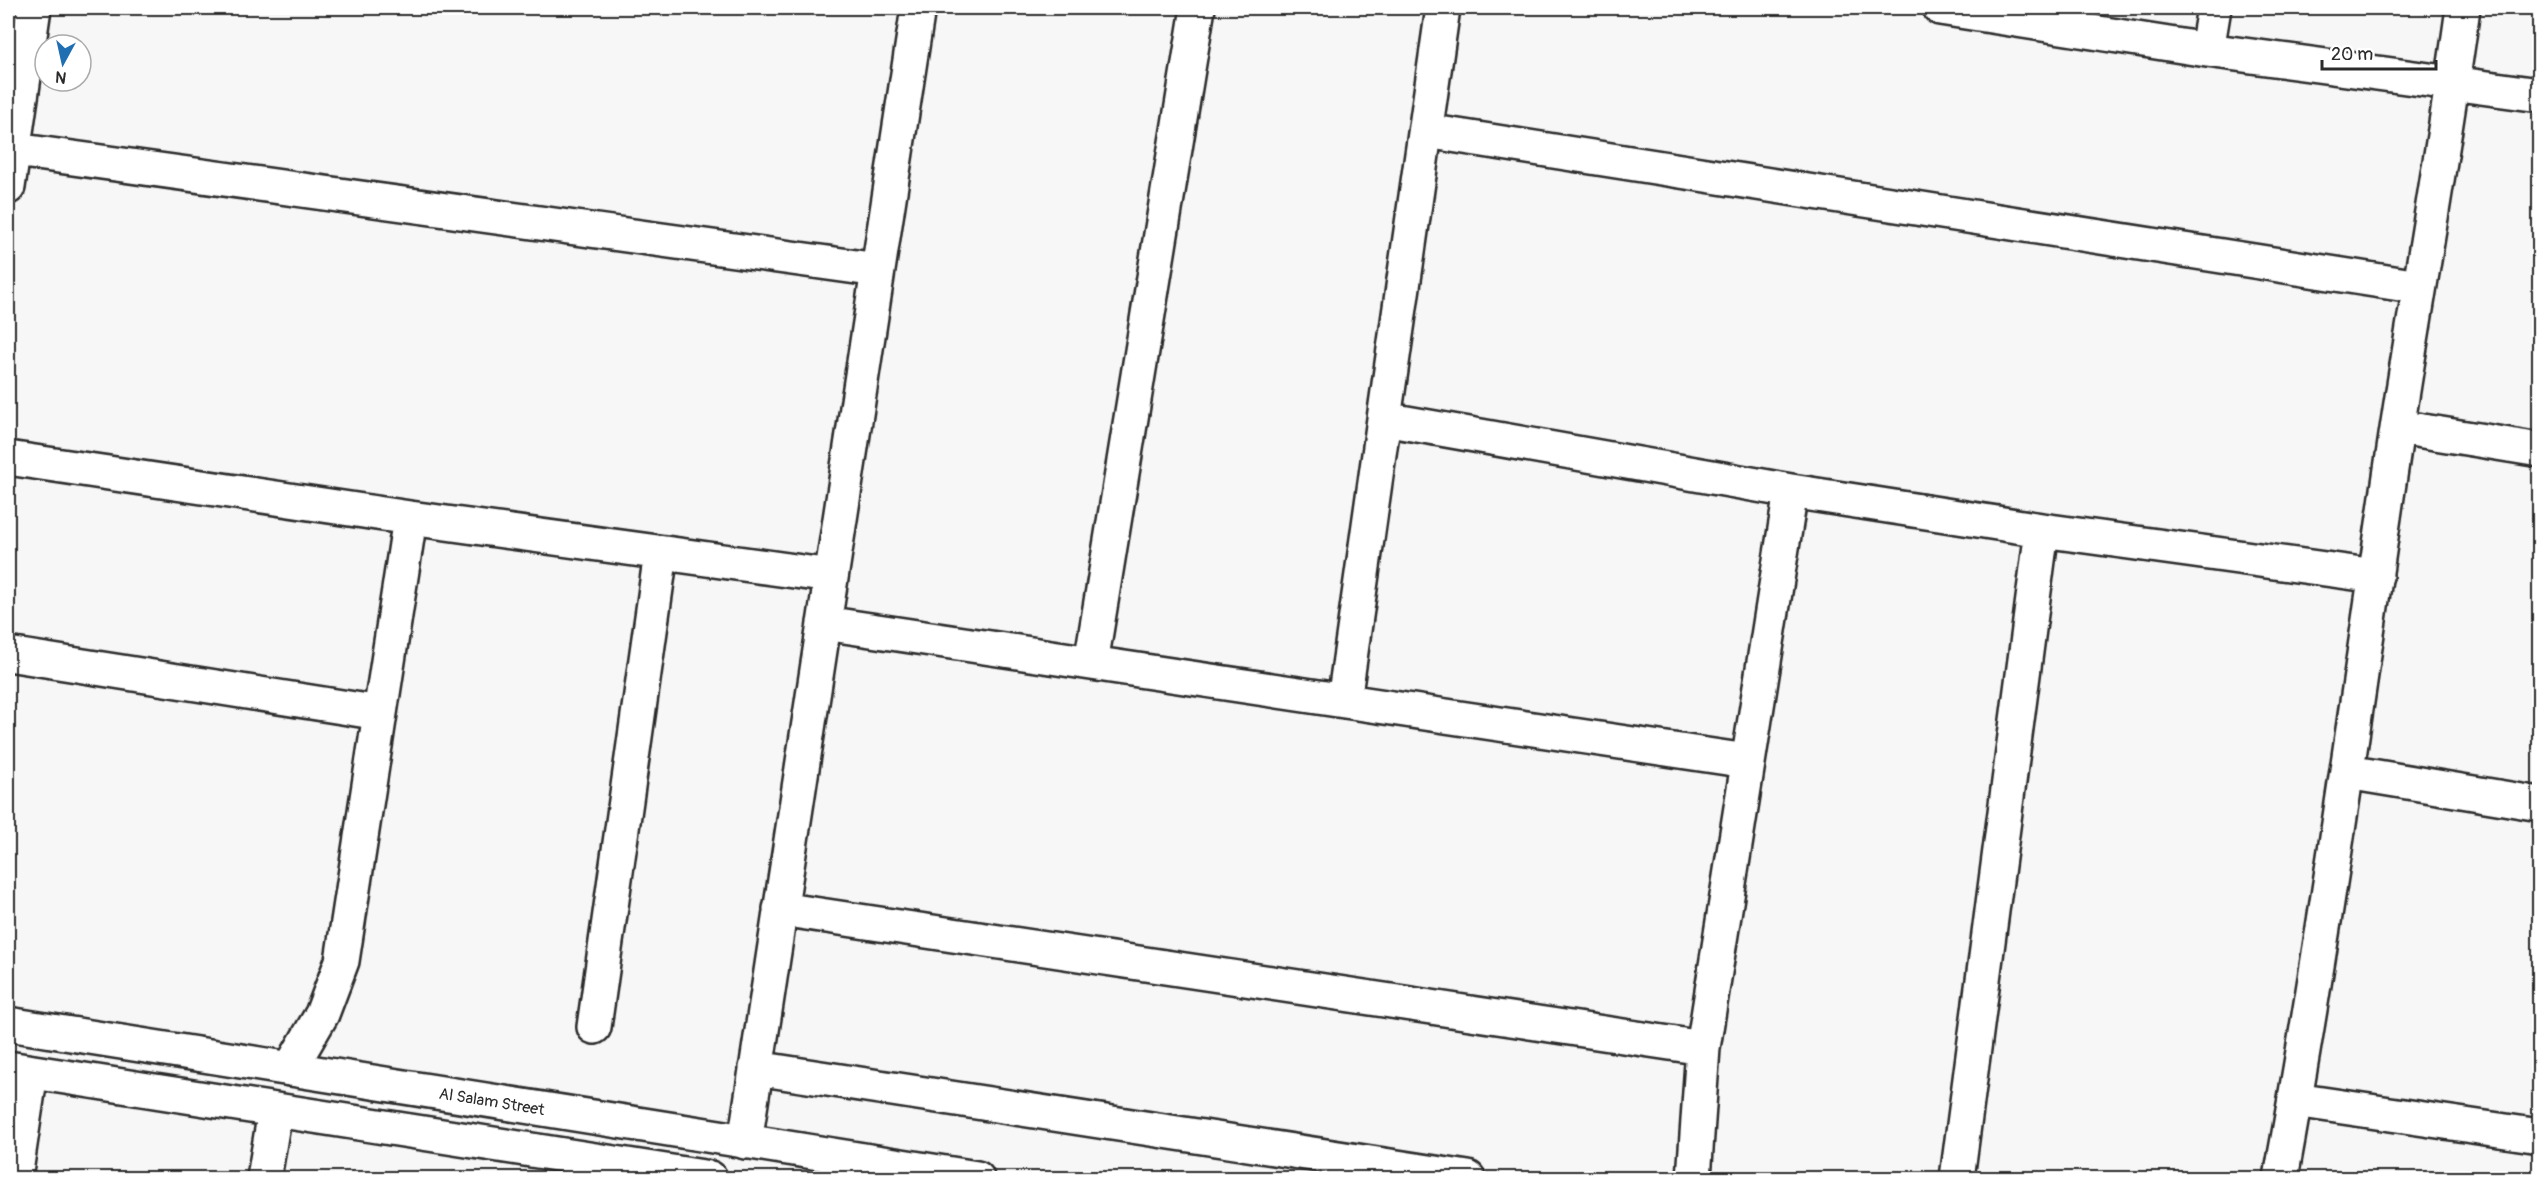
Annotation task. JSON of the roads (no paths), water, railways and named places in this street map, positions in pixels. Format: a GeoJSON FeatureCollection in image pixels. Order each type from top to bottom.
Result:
{"type":"FeatureCollection","features":[{"type":"Feature","properties":{"kind":"street"},"geometry":{"type":"LineString","coordinates":[[8,187],[10,149],[34,8]]}},
{"type":"Feature","properties":{"kind":"street"},"geometry":{"type":"LineString","coordinates":[[745,1142],[918,8]]}},
{"type":"Feature","properties":{"kind":"street"},"geometry":{"type":"LineString","coordinates":[[1091,663],[1198,8]]}},
{"type":"Feature","properties":{"kind":"street"},"geometry":{"type":"LineString","coordinates":[[1344,701],[1443,8]]}},
{"type":"Feature","properties":{"kind":"street"},"geometry":{"type":"LineString","coordinates":[[1952,8],[2207,50],[2540,95]]}},
{"type":"Feature","properties":{"kind":"street"},"geometry":{"type":"LineString","coordinates":[[2207,50],[2214,8]]}},
{"type":"Feature","properties":{"kind":"street"},"geometry":{"type":"LineString","coordinates":[[2281,1179],[2347,772],[2463,8]]}},
{"type":"Feature","properties":{"kind":"street"},"geometry":{"type":"LineString","coordinates":[[1426,131],[2419,287]]}},
{"type":"Feature","properties":{"kind":"street"},"geometry":{"type":"LineString","coordinates":[[10,149],[878,270]]}},
{"type":"Feature","properties":{"kind":"street"},"geometry":{"type":"LineString","coordinates":[[1384,419],[1791,491],[2042,530],[2376,576]]}},
{"type":"Feature","properties":{"kind":"street"},"geometry":{"type":"LineString","coordinates":[[2398,428],[2540,450]]}},
{"type":"Feature","properties":{"kind":"street"},"geometry":{"type":"LineString","coordinates":[[8,458],[410,519],[831,576]]}},
{"type":"Feature","properties":{"kind":"street"},"geometry":{"type":"LineString","coordinates":[[1694,1179],[1703,1048],[1791,491]]}},
{"type":"Feature","properties":{"kind":"street"},"geometry":{"type":"LineString","coordinates":[[290,1069],[322,1014],[342,961],[410,519]]}},
{"type":"Feature","properties":{"kind":"street"},"geometry":{"type":"LineString","coordinates":[[1957,1179],[2042,530]]}},
{"type":"Feature","properties":{"kind":"street"},"geometry":{"type":"LineString","coordinates":[[594,1027],[662,553]]}},
{"type":"Feature","properties":{"kind":"street"},"geometry":{"type":"LineString","coordinates":[[824,623],[1747,761]]}},
{"type":"Feature","properties":{"kind":"street"},"geometry":{"type":"LineString","coordinates":[[8,654],[380,713]]}},
{"type":"Feature","properties":{"kind":"street"},"geometry":{"type":"LineString","coordinates":[[2347,772],[2540,804]]}},
{"type":"Feature","properties":{"kind":"street"},"geometry":{"type":"LineString","coordinates":[[780,909],[1703,1048]]}},
{"type":"Feature","properties":{"kind":"street","name":"Al Salam Street"},"geometry":{"type":"LineString","coordinates":[[8,1024],[977,1179]]}},
{"type":"Feature","properties":{"kind":"street"},"geometry":{"type":"LineString","coordinates":[[756,1068],[1468,1179]]}},
{"type":"Feature","properties":{"kind":"street"},"geometry":{"type":"LineString","coordinates":[[15,1179],[19,1070],[710,1179]]}},
{"type":"Feature","properties":{"kind":"street"},"geometry":{"type":"LineString","coordinates":[[2295,1100],[2540,1136]]}},
{"type":"Feature","properties":{"kind":"street"},"geometry":{"type":"LineString","coordinates":[[264,1179],[274,1111]]}}]}
